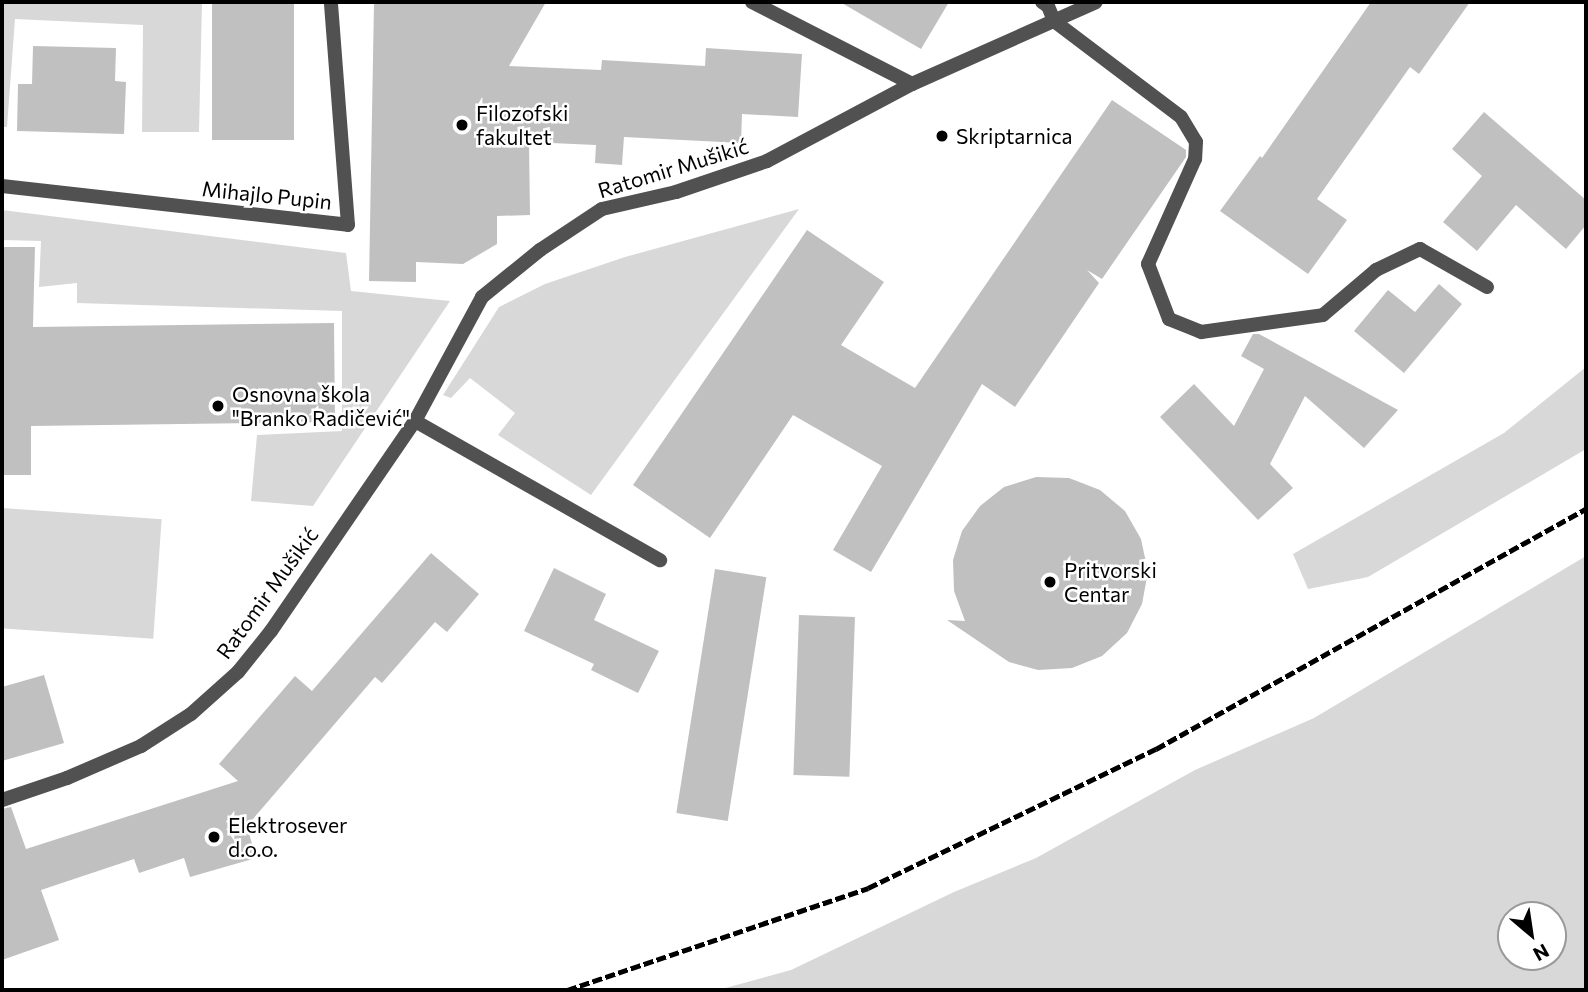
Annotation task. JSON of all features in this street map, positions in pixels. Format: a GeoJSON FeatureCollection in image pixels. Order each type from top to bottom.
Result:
{"type":"FeatureCollection","features":[{"type":"Feature","properties":{"kind":"street","name":"Mihajlo Pupin"},"geometry":{"type":"LineString","coordinates":[[2,186],[348,225],[331,2]]}},
{"type":"Feature","properties":{"kind":"street"},"geometry":{"type":"LineString","coordinates":[[752,2],[912,84]]}},
{"type":"Feature","properties":{"kind":"street"},"geometry":{"type":"LineString","coordinates":[[1042,2],[1048,6],[1054,21],[1181,117],[1196,142],[1195,159],[1148,264],[1169,319],[1201,332],[1323,315],[1376,270],[1420,248],[1487,286]]}},
{"type":"Feature","properties":{"kind":"street","name":"Ratomir Mušikić"},"geometry":{"type":"LineString","coordinates":[[2,800],[67,778],[141,746],[191,714],[238,672],[271,631],[415,421],[482,297],[540,250],[602,209],[676,192],[767,160],[912,84],[1096,2]]}},
{"type":"Feature","properties":{"kind":"street"},"geometry":{"type":"LineString","coordinates":[[415,421],[660,560]]}},
{"type":"Feature","properties":{"kind":"shaded area"},"geometry":{"type":"Polygon","coordinates":[[[2,2],[202,2],[199,132],[142,132],[143,25],[15,19],[7,127],[2,127],[2,2]]]}},
{"type":"Feature","properties":{"kind":"shaded area"},"geometry":{"type":"Polygon","coordinates":[[[799,209],[591,495],[498,435],[515,413],[470,378],[451,398],[443,395],[499,307],[545,284],[625,257],[799,209]]]}},
{"type":"Feature","properties":{"kind":"shaded area"},"geometry":{"type":"Polygon","coordinates":[[[2,210],[346,253],[351,291],[450,301],[313,506],[251,501],[257,435],[342,431],[342,311],[77,303],[77,283],[39,287],[41,241],[2,240],[2,210]]]}},
{"type":"Feature","properties":{"kind":"shaded area"},"geometry":{"type":"Polygon","coordinates":[[[1586,367],[1586,449],[1368,577],[1308,589],[1293,554],[1504,433],[1586,367]]]}},
{"type":"Feature","properties":{"kind":"shaded area"},"geometry":{"type":"Polygon","coordinates":[[[2,508],[162,519],[153,639],[2,628],[2,508]]]}},
{"type":"Feature","properties":{"kind":"shaded area"},"geometry":{"type":"Polygon","coordinates":[[[1586,556],[1586,990],[718,990],[791,970],[954,892],[1036,858],[1195,770],[1314,718],[1586,556]]]}},
{"type":"Feature","properties":{"kind":"building"},"geometry":{"type":"Polygon","coordinates":[[[212,2],[294,2],[294,140],[212,140],[212,2]]]}},
{"type":"Feature","properties":{"kind":"building","name":"Filozofski fakultet"},"geometry":{"type":"Polygon","coordinates":[[[374,2],[546,2],[509,66],[601,70],[602,60],[705,66],[706,48],[802,54],[798,117],[742,114],[741,143],[624,137],[622,165],[595,163],[596,145],[529,142],[530,215],[497,216],[497,244],[463,264],[416,262],[416,282],[369,281],[374,2]]]}},
{"type":"Feature","properties":{"kind":"building"},"geometry":{"type":"Polygon","coordinates":[[[840,2],[949,2],[921,49],[840,2]]]}},
{"type":"Feature","properties":{"kind":"building"},"geometry":{"type":"Polygon","coordinates":[[[1371,2],[1470,2],[1419,74],[1410,67],[1317,199],[1347,220],[1308,274],[1220,211],[1260,156],[1262,158],[1371,2]]]}},
{"type":"Feature","properties":{"kind":"building"},"geometry":{"type":"Polygon","coordinates":[[[33,46],[116,48],[115,81],[126,82],[124,134],[17,131],[18,84],[32,84],[33,46]]]}},
{"type":"Feature","properties":{"kind":"building"},"geometry":{"type":"Polygon","coordinates":[[[1112,100],[1186,150],[1186,157],[1102,279],[1087,270],[1099,283],[1015,407],[982,384],[871,572],[833,550],[882,466],[793,415],[710,538],[633,485],[807,230],[884,282],[841,345],[915,388],[1112,100]]]}},
{"type":"Feature","properties":{"kind":"building"},"geometry":{"type":"Polygon","coordinates":[[[1484,112],[1586,200],[1586,225],[1566,249],[1516,205],[1477,251],[1443,222],[1482,176],[1452,149],[1484,112]]]}},
{"type":"Feature","properties":{"kind":"building"},"geometry":{"type":"Polygon","coordinates":[[[2,247],[35,247],[33,327],[334,323],[335,422],[31,426],[31,475],[2,475],[2,247]]]}},
{"type":"Feature","properties":{"kind":"building"},"geometry":{"type":"Polygon","coordinates":[[[1439,284],[1462,304],[1404,373],[1354,331],[1388,290],[1415,312],[1439,284]]]}},
{"type":"Feature","properties":{"kind":"building"},"geometry":{"type":"Polygon","coordinates":[[[1253,334],[1259,334],[1398,410],[1364,448],[1305,396],[1270,464],[1293,488],[1258,520],[1160,417],[1194,384],[1234,426],[1264,369],[1241,356],[1253,334]]]}},
{"type":"Feature","properties":{"kind":"building","name":"Pritvorski Centar"},"geometry":{"type":"Polygon","coordinates":[[[1036,477],[1069,478],[1100,490],[1125,511],[1141,539],[1148,572],[1142,604],[1127,633],[1102,656],[1072,668],[1038,670],[1009,662],[947,620],[965,621],[954,591],[953,560],[962,531],[980,506],[1004,487],[1036,477]]]}},
{"type":"Feature","properties":{"kind":"building"},"geometry":{"type":"Polygon","coordinates":[[[431,553],[479,594],[447,632],[435,622],[382,683],[375,677],[247,826],[256,858],[190,877],[184,858],[139,873],[134,859],[41,890],[59,940],[2,960],[2,809],[11,807],[26,849],[238,781],[219,764],[295,676],[312,691],[431,553]]]}},
{"type":"Feature","properties":{"kind":"building"},"geometry":{"type":"Polygon","coordinates":[[[554,568],[606,594],[594,620],[659,651],[638,693],[591,670],[594,664],[524,631],[554,568]]]}},
{"type":"Feature","properties":{"kind":"building"},"geometry":{"type":"Polygon","coordinates":[[[715,569],[766,577],[728,821],[676,813],[715,569]]]}},
{"type":"Feature","properties":{"kind":"building"},"geometry":{"type":"Polygon","coordinates":[[[799,615],[855,617],[849,777],[793,775],[799,615]]]}},
{"type":"Feature","properties":{"kind":"building"},"geometry":{"type":"Polygon","coordinates":[[[44,675],[64,743],[2,761],[2,687],[44,675]]]}},
{"type":"Feature","properties":{"kind":"railway"},"geometry":{"type":"LineString","coordinates":[[567,990],[868,888],[1156,749],[1586,509]]}},
{"type":"Feature","properties":{"kind":"place","name":"Filozofski fakultet"},"geometry":{"type":"Point","coordinates":[462,125]}},
{"type":"Feature","properties":{"kind":"place","name":"Skriptarnica"},"geometry":{"type":"Point","coordinates":[942,136]}},
{"type":"Feature","properties":{"kind":"place","name":"Osnovna škola \"Branko Radičević\""},"geometry":{"type":"Point","coordinates":[218,406]}},
{"type":"Feature","properties":{"kind":"place","name":"Pritvorski Centar"},"geometry":{"type":"Point","coordinates":[1050,582]}},
{"type":"Feature","properties":{"kind":"place","name":"Elektrosever d.o.o."},"geometry":{"type":"Point","coordinates":[214,837]}}]}
